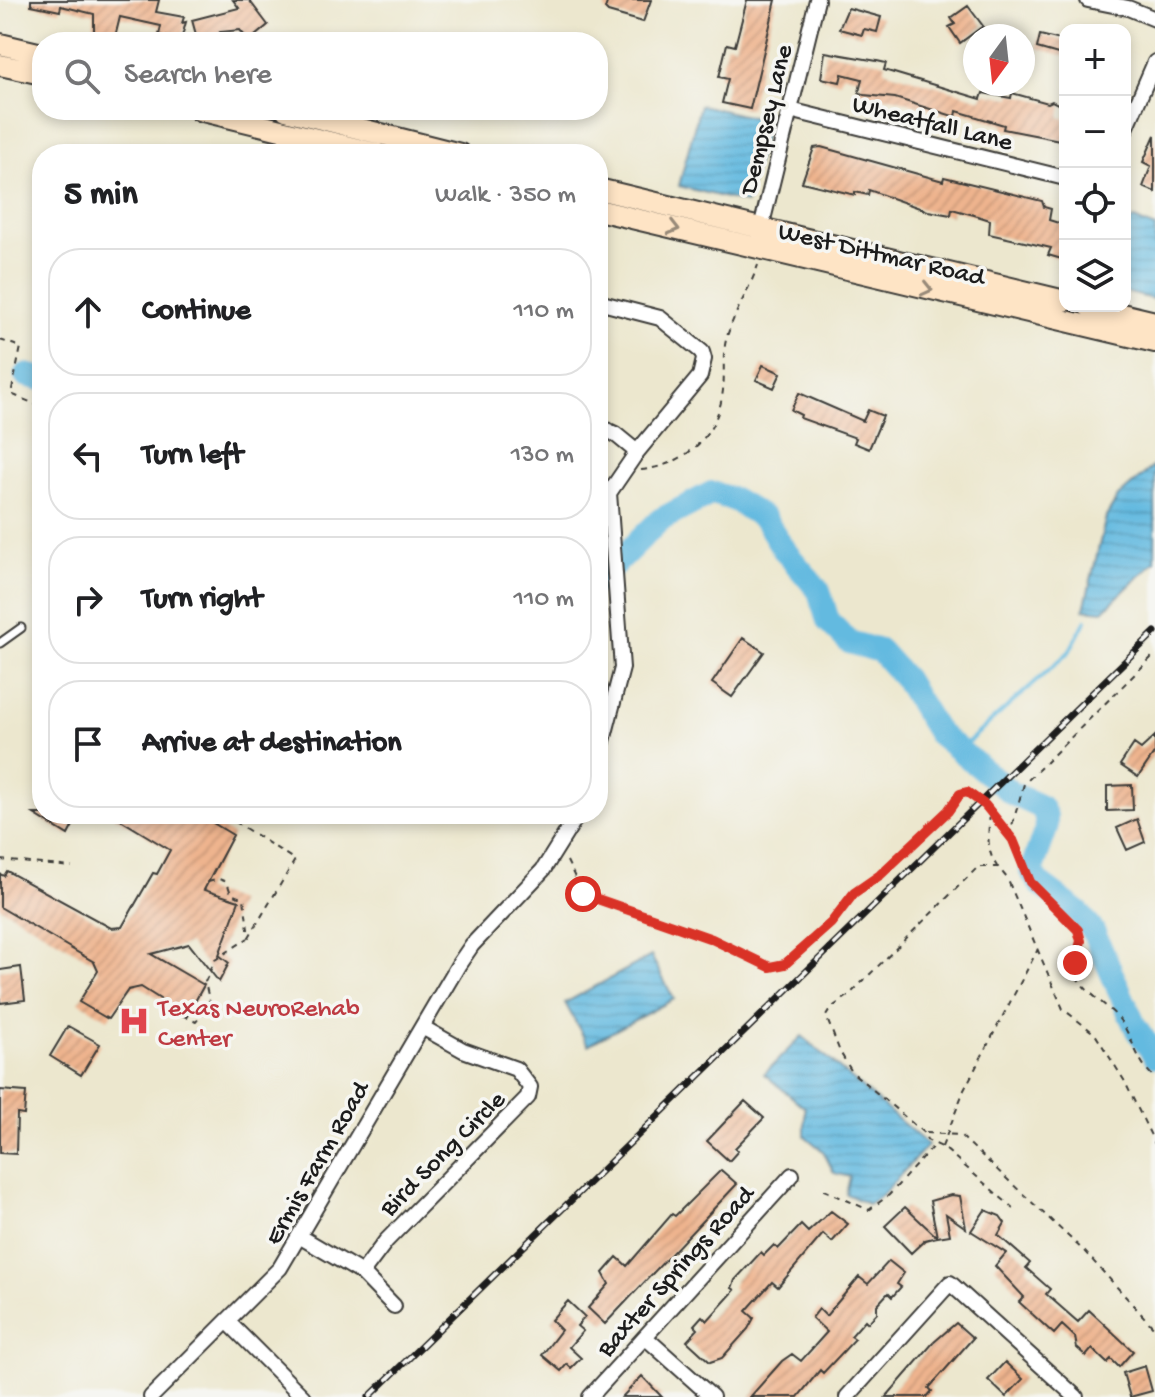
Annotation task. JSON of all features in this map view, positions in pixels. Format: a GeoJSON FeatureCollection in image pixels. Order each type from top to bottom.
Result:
{"type":"FeatureCollection","features":[{"type":"Feature","properties":{"kind":"street","name":"Dempsey Lane"},"geometry":{"type":"LineString","coordinates":[[759,239],[817,0]]}},
{"type":"Feature","properties":{"kind":"street"},"geometry":{"type":"LineString","coordinates":[[1088,0],[1155,19]]}},
{"type":"Feature","properties":{"kind":"street"},"geometry":{"type":"LineString","coordinates":[[0,44],[32,52]]}},
{"type":"Feature","properties":{"kind":"street"},"geometry":{"type":"LineString","coordinates":[[1131,117],[1155,62]]}},
{"type":"Feature","properties":{"kind":"street"},"geometry":{"type":"LineString","coordinates":[[0,65],[32,72]]}},
{"type":"Feature","properties":{"kind":"street","name":"Wheatfall Lane"},"geometry":{"type":"LineString","coordinates":[[790,110],[1059,177]]}},
{"type":"Feature","properties":{"kind":"street"},"geometry":{"type":"LineString","coordinates":[[240,120],[337,144]]}},
{"type":"Feature","properties":{"kind":"street"},"geometry":{"type":"LineString","coordinates":[[326,120],[420,144]]}},
{"type":"Feature","properties":{"kind":"street","name":"West Dittmar Road"},"geometry":{"type":"LineString","coordinates":[[608,192],[759,239],[1155,342]]}},
{"type":"Feature","properties":{"kind":"street","name":"West Dittmar Road"},"geometry":{"type":"LineString","coordinates":[[608,212],[1059,300]]}},
{"type":"Feature","properties":{"kind":"street"},"geometry":{"type":"LineString","coordinates":[[608,305],[660,318],[702,352],[704,359],[700,376],[613,486],[609,508],[620,645],[619,684],[608,725]]}},
{"type":"Feature","properties":{"kind":"street"},"geometry":{"type":"LineString","coordinates":[[1113,312],[1155,322]]}},
{"type":"Feature","properties":{"kind":"street"},"geometry":{"type":"LineString","coordinates":[[608,431],[637,452]]}},
{"type":"Feature","properties":{"kind":"street","name":"Ermis Farm Road"},"geometry":{"type":"LineString","coordinates":[[151,1397],[268,1284],[472,945],[543,870],[572,824]]}},
{"type":"Feature","properties":{"kind":"street","name":"Bird Song Circle"},"geometry":{"type":"LineString","coordinates":[[362,1273],[386,1241],[528,1097],[530,1087],[516,1069],[463,1050],[422,1027]]}},
{"type":"Feature","properties":{"kind":"street","name":"Baxter Springs Road"},"geometry":{"type":"LineString","coordinates":[[590,1397],[792,1175]]}},
{"type":"Feature","properties":{"kind":"street"},"geometry":{"type":"LineString","coordinates":[[299,1236],[362,1273],[394,1306]]}},
{"type":"Feature","properties":{"kind":"street"},"geometry":{"type":"LineString","coordinates":[[847,1397],[950,1283],[1076,1397]]}},
{"type":"Feature","properties":{"kind":"street"},"geometry":{"type":"LineString","coordinates":[[228,1322],[303,1397]]}},
{"type":"Feature","properties":{"kind":"street"},"geometry":{"type":"LineString","coordinates":[[645,1337],[712,1397]]}},
{"type":"Feature","properties":{"kind":"lane"},"geometry":{"type":"LineString","coordinates":[[0,643],[21,628]]}},
{"type":"Feature","properties":{"kind":"path"},"geometry":{"type":"LineString","coordinates":[[0,340],[21,347],[11,394],[32,403]]}},
{"type":"Feature","properties":{"kind":"path"},"geometry":{"type":"LineString","coordinates":[[1009,836],[1024,784],[1155,654]]}},
{"type":"Feature","properties":{"kind":"path"},"geometry":{"type":"LineString","coordinates":[[566,858],[583,894],[712,939],[770,967],[785,964],[831,923],[854,893],[880,875],[948,811],[960,794],[975,795],[1019,849],[1030,882],[1078,930],[1081,941],[1075,963],[1076,977],[1121,1021],[1142,1067],[1155,1078]]}},
{"type":"Feature","properties":{"kind":"path"},"geometry":{"type":"LineString","coordinates":[[991,812],[991,858],[1007,878],[1063,1009],[1095,1034],[1124,1080],[1155,1144]]}},
{"type":"Feature","properties":{"kind":"path"},"geometry":{"type":"LineString","coordinates":[[172,1010],[196,1022],[203,1016],[210,1004],[205,982],[215,960],[224,951],[245,943],[295,860],[239,824]]}},
{"type":"Feature","properties":{"kind":"path"},"geometry":{"type":"LineString","coordinates":[[0,860],[72,867]]}},
{"type":"Feature","properties":{"kind":"path"},"geometry":{"type":"LineString","coordinates":[[998,867],[978,867],[826,1016],[840,1052],[852,1072],[925,1134],[927,1140],[942,1147],[1014,1209]]}},
{"type":"Feature","properties":{"kind":"path"},"geometry":{"type":"LineString","coordinates":[[208,882],[219,879],[227,882],[231,894],[244,899],[249,937]]}},
{"type":"Feature","properties":{"kind":"path"},"geometry":{"type":"LineString","coordinates":[[942,1147],[964,1090],[1039,948]]}},
{"type":"Feature","properties":{"kind":"path"},"geometry":{"type":"LineString","coordinates":[[925,1134],[948,1132],[960,1135],[1041,1209],[1155,1329]]}},
{"type":"Feature","properties":{"kind":"path"},"geometry":{"type":"LineString","coordinates":[[824,1190],[869,1210],[889,1195],[935,1144]]}},
{"type":"Feature","properties":{"kind":"water"},"geometry":{"type":"Polygon","coordinates":[[[700,105],[768,121],[746,203],[679,186],[700,105]]]}},
{"type":"Feature","properties":{"kind":"water"},"geometry":{"type":"Polygon","coordinates":[[[1131,220],[1155,228],[1155,290],[1152,299],[1131,294],[1131,220]]]}},
{"type":"Feature","properties":{"kind":"water"},"geometry":{"type":"Polygon","coordinates":[[[1155,465],[1155,561],[1103,611],[1084,609],[1106,517],[1118,497],[1155,465]]]}},
{"type":"Feature","properties":{"kind":"water"},"geometry":{"type":"Polygon","coordinates":[[[651,956],[674,999],[588,1045],[565,1003],[651,956]]]}},
{"type":"Feature","properties":{"kind":"water"},"geometry":{"type":"Polygon","coordinates":[[[802,1036],[928,1145],[881,1196],[868,1204],[846,1194],[850,1177],[834,1173],[823,1151],[805,1136],[805,1108],[764,1074],[802,1036]]]}},
{"type":"Feature","properties":{"kind":"building"},"geometry":{"type":"Polygon","coordinates":[[[31,0],[159,0],[156,12],[184,17],[182,23],[186,22],[183,32],[160,32],[161,26],[120,17],[116,32],[94,32],[94,14],[61,6],[60,11],[31,5],[31,0]]]}},
{"type":"Feature","properties":{"kind":"building"},"geometry":{"type":"Polygon","coordinates":[[[233,0],[249,0],[268,25],[260,32],[195,32],[192,20],[239,8],[233,0]]]}},
{"type":"Feature","properties":{"kind":"building"},"geometry":{"type":"Polygon","coordinates":[[[608,0],[651,0],[643,22],[608,12],[605,9],[608,0]]]}},
{"type":"Feature","properties":{"kind":"building"},"geometry":{"type":"Polygon","coordinates":[[[747,0],[776,0],[750,109],[722,103],[728,79],[719,77],[727,44],[735,46],[747,0]]]}},
{"type":"Feature","properties":{"kind":"building"},"geometry":{"type":"Polygon","coordinates":[[[968,6],[982,24],[963,24],[963,41],[960,43],[949,27],[955,24],[951,18],[968,6]]]}},
{"type":"Feature","properties":{"kind":"building"},"geometry":{"type":"Polygon","coordinates":[[[848,8],[881,17],[877,32],[864,29],[862,35],[839,29],[848,8]]]}},
{"type":"Feature","properties":{"kind":"building"},"geometry":{"type":"Polygon","coordinates":[[[1040,35],[1059,40],[1059,54],[1037,48],[1040,35]]]}},
{"type":"Feature","properties":{"kind":"building"},"geometry":{"type":"Polygon","coordinates":[[[825,52],[886,63],[884,70],[963,96],[981,99],[982,96],[1023,96],[1048,103],[1052,101],[1059,104],[1059,140],[1003,129],[1004,125],[957,111],[956,117],[895,98],[864,95],[859,92],[862,79],[842,74],[840,82],[821,78],[825,52]]]}},
{"type":"Feature","properties":{"kind":"building"},"geometry":{"type":"Polygon","coordinates":[[[1155,135],[1155,192],[1143,187],[1151,166],[1143,162],[1155,135]]]}},
{"type":"Feature","properties":{"kind":"building"},"geometry":{"type":"Polygon","coordinates":[[[821,147],[943,181],[944,177],[1042,201],[1044,207],[1051,209],[1049,220],[1059,223],[1059,258],[1048,255],[1051,248],[989,234],[990,220],[974,215],[952,209],[951,215],[928,211],[869,190],[868,195],[855,192],[855,195],[802,182],[814,148],[821,147]]]}},
{"type":"Feature","properties":{"kind":"building"},"geometry":{"type":"Polygon","coordinates":[[[763,365],[781,373],[774,388],[756,380],[763,365]]]}},
{"type":"Feature","properties":{"kind":"building"},"geometry":{"type":"Polygon","coordinates":[[[799,393],[863,421],[868,410],[883,416],[869,449],[854,443],[856,438],[800,418],[801,415],[791,410],[799,393]]]}},
{"type":"Feature","properties":{"kind":"building"},"geometry":{"type":"Polygon","coordinates":[[[743,638],[764,652],[732,697],[712,683],[743,638]]]}},
{"type":"Feature","properties":{"kind":"building"},"geometry":{"type":"Polygon","coordinates":[[[1155,736],[1155,752],[1138,777],[1120,765],[1134,744],[1141,749],[1155,736]]]}},
{"type":"Feature","properties":{"kind":"building"},"geometry":{"type":"Polygon","coordinates":[[[1132,785],[1133,810],[1107,811],[1107,786],[1132,785]]]}},
{"type":"Feature","properties":{"kind":"building"},"geometry":{"type":"Polygon","coordinates":[[[1137,819],[1145,842],[1127,850],[1117,828],[1137,819]]]}},
{"type":"Feature","properties":{"kind":"building"},"geometry":{"type":"Polygon","coordinates":[[[50,824],[74,824],[68,835],[50,824]]]}},
{"type":"Feature","properties":{"kind":"building"},"geometry":{"type":"Polygon","coordinates":[[[127,824],[215,824],[233,835],[204,890],[239,901],[219,955],[229,963],[219,982],[189,944],[151,954],[204,985],[187,1016],[141,987],[128,990],[108,1019],[79,1002],[98,971],[94,962],[0,907],[0,874],[4,876],[7,871],[111,928],[122,927],[170,850],[127,824]]]}},
{"type":"Feature","properties":{"kind":"building"},"geometry":{"type":"Polygon","coordinates":[[[21,967],[25,1000],[0,1003],[0,970],[21,967]]]}},
{"type":"Feature","properties":{"kind":"building"},"geometry":{"type":"Polygon","coordinates":[[[68,1026],[100,1044],[81,1075],[50,1056],[68,1026]]]}},
{"type":"Feature","properties":{"kind":"building"},"geometry":{"type":"Polygon","coordinates":[[[0,1090],[26,1092],[24,1115],[17,1114],[16,1154],[0,1153],[0,1090]]]}},
{"type":"Feature","properties":{"kind":"building"},"geometry":{"type":"Polygon","coordinates":[[[745,1101],[764,1118],[735,1148],[738,1151],[729,1161],[707,1141],[745,1101]]]}},
{"type":"Feature","properties":{"kind":"building"},"geometry":{"type":"Polygon","coordinates":[[[721,1170],[737,1184],[605,1324],[588,1308],[609,1284],[603,1273],[617,1257],[627,1266],[672,1214],[675,1216],[721,1170]]]}},
{"type":"Feature","properties":{"kind":"building"},"geometry":{"type":"Polygon","coordinates":[[[951,1195],[960,1196],[966,1228],[946,1214],[950,1235],[937,1237],[930,1201],[951,1195]]]}},
{"type":"Feature","properties":{"kind":"building"},"geometry":{"type":"Polygon","coordinates":[[[905,1207],[937,1237],[925,1240],[911,1253],[885,1226],[905,1207]]]}},
{"type":"Feature","properties":{"kind":"building"},"geometry":{"type":"Polygon","coordinates":[[[985,1210],[1000,1216],[1005,1223],[998,1235],[1030,1263],[1026,1268],[1050,1289],[1046,1294],[1078,1322],[1089,1310],[1133,1351],[1119,1367],[1111,1359],[1107,1363],[1092,1349],[1086,1356],[1077,1348],[1075,1337],[1062,1325],[1054,1334],[1019,1302],[1024,1297],[995,1266],[1006,1253],[971,1231],[985,1210]]]}},
{"type":"Feature","properties":{"kind":"building"},"geometry":{"type":"Polygon","coordinates":[[[831,1211],[848,1224],[832,1242],[823,1234],[778,1287],[772,1282],[746,1311],[754,1318],[748,1329],[722,1358],[710,1362],[687,1341],[698,1329],[694,1325],[702,1316],[707,1321],[735,1290],[732,1288],[735,1280],[761,1252],[764,1255],[774,1245],[778,1249],[801,1225],[808,1232],[831,1211]]]}},
{"type":"Feature","properties":{"kind":"building"},"geometry":{"type":"Polygon","coordinates":[[[889,1261],[904,1273],[897,1284],[901,1287],[892,1297],[888,1293],[877,1305],[877,1313],[868,1323],[865,1320],[851,1336],[855,1339],[823,1373],[820,1370],[798,1397],[750,1397],[782,1361],[792,1354],[801,1361],[827,1332],[812,1318],[819,1309],[826,1316],[859,1277],[868,1284],[889,1261]]]}},
{"type":"Feature","properties":{"kind":"building"},"geometry":{"type":"Polygon","coordinates":[[[568,1301],[585,1317],[577,1326],[583,1331],[569,1347],[581,1358],[571,1368],[567,1364],[561,1371],[542,1355],[561,1330],[551,1320],[568,1301]]]}},
{"type":"Feature","properties":{"kind":"building"},"geometry":{"type":"Polygon","coordinates":[[[956,1323],[973,1338],[929,1388],[932,1391],[927,1397],[886,1397],[933,1343],[956,1323]]]}},
{"type":"Feature","properties":{"kind":"building"},"geometry":{"type":"Polygon","coordinates":[[[1005,1362],[1023,1379],[1006,1397],[988,1380],[1005,1362]]]}},
{"type":"Feature","properties":{"kind":"building"},"geometry":{"type":"Polygon","coordinates":[[[1145,1366],[1152,1391],[1130,1397],[1123,1373],[1145,1366]]]}},
{"type":"Feature","properties":{"kind":"building"},"geometry":{"type":"Polygon","coordinates":[[[642,1376],[662,1397],[622,1397],[642,1376]]]}},
{"type":"Feature","properties":{"kind":"waterway"},"geometry":{"type":"LineString","coordinates":[[26,375],[32,376]]}},
{"type":"Feature","properties":{"kind":"waterway"},"geometry":{"type":"LineString","coordinates":[[608,571],[660,520],[712,493],[735,500],[765,519],[784,550],[819,591],[828,621],[849,642],[880,651],[905,679],[938,733],[1013,794],[1041,807],[1046,816],[1046,829],[1031,871],[1040,884],[1079,913],[1093,931],[1135,1026],[1155,1056]]}},
{"type":"Feature","properties":{"kind":"waterway"},"geometry":{"type":"LineString","coordinates":[[959,750],[1069,652],[1086,620]]}},
{"type":"Feature","properties":{"kind":"railway"},"geometry":{"type":"LineString","coordinates":[[369,1397],[1155,632]]}},
{"type":"Feature","properties":{"kind":"place","name":"Texas NeuroRehab Center"},"geometry":{"type":"Point","coordinates":[134,1021]}},
{"type":"Feature","properties":{"kind":"route"},"geometry":{"type":"LineString","coordinates":[[583,894],[712,939],[770,967],[785,964],[831,923],[854,893],[880,875],[948,811],[960,794],[967,792],[985,805],[1013,840],[1030,882],[1078,930],[1081,941],[1075,963]]}}]}
